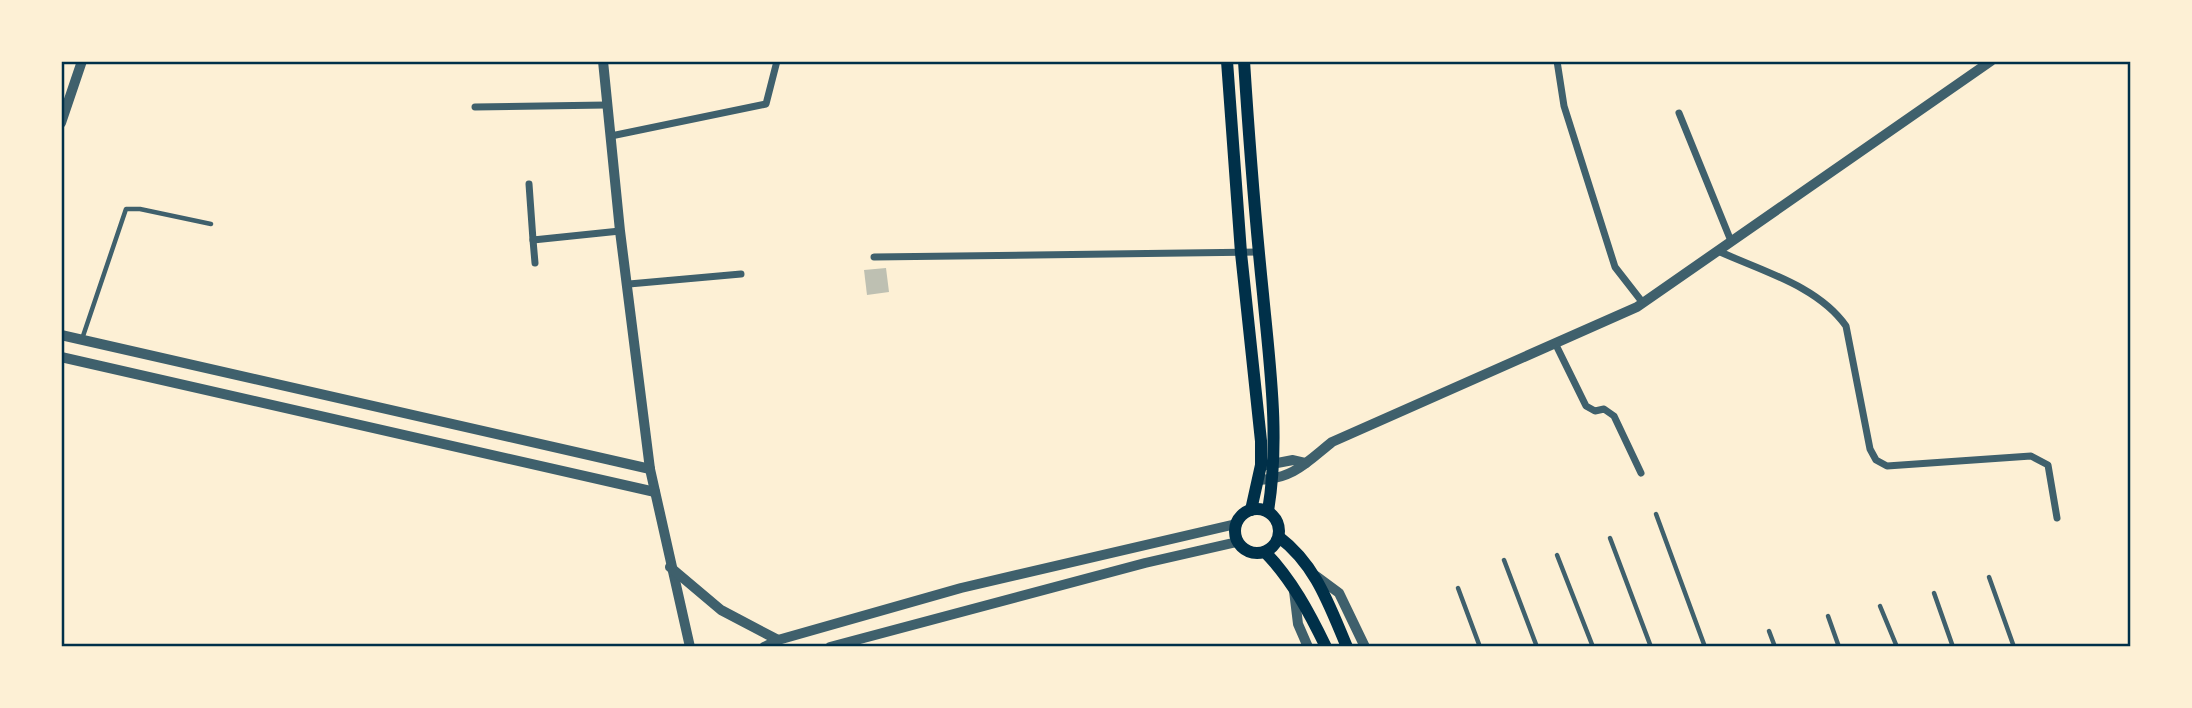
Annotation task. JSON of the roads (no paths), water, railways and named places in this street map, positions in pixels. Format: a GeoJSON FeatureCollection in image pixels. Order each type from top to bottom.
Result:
{"type":"FeatureCollection","features":[{"type":"Feature","properties":{"kind":"main road"},"geometry":{"type":"LineString","coordinates":[[1227,61],[1241,253],[1261,441],[1261,465],[1251,510],[1236,524],[1237,542],[1246,551],[1265,552],[1307,608],[1326,647]]}},
{"type":"Feature","properties":{"kind":"main road"},"geometry":{"type":"LineString","coordinates":[[1244,61],[1275,414],[1275,465],[1268,511]]}},
{"type":"Feature","properties":{"kind":"main road"},"geometry":{"type":"LineString","coordinates":[[1251,510],[1268,511],[1277,521],[1279,537],[1303,558],[1326,598],[1347,647]]}},
{"type":"Feature","properties":{"kind":"main road"},"geometry":{"type":"LineString","coordinates":[[1265,552],[1279,537]]}},
{"type":"Feature","properties":{"kind":"street"},"geometry":{"type":"LineString","coordinates":[[61,123],[82,61]]}},
{"type":"Feature","properties":{"kind":"street"},"geometry":{"type":"LineString","coordinates":[[603,61],[620,231],[629,285],[650,469],[670,568],[690,647]]}},
{"type":"Feature","properties":{"kind":"street"},"geometry":{"type":"LineString","coordinates":[[611,136],[766,104],[777,61]]}},
{"type":"Feature","properties":{"kind":"street"},"geometry":{"type":"LineString","coordinates":[[1557,61],[1564,106],[1615,267],[1643,303]]}},
{"type":"Feature","properties":{"kind":"street"},"geometry":{"type":"LineString","coordinates":[[1258,480],[1273,479],[1296,472],[1332,442],[1556,345],[1643,303],[1991,61]]}},
{"type":"Feature","properties":{"kind":"street"},"geometry":{"type":"LineString","coordinates":[[475,107],[607,105]]}},
{"type":"Feature","properties":{"kind":"street"},"geometry":{"type":"LineString","coordinates":[[1679,113],[1731,241]]}},
{"type":"Feature","properties":{"kind":"street"},"geometry":{"type":"LineString","coordinates":[[528,184],[535,263]]}},
{"type":"Feature","properties":{"kind":"street"},"geometry":{"type":"LineString","coordinates":[[533,240],[620,231]]}},
{"type":"Feature","properties":{"kind":"street"},"geometry":{"type":"LineString","coordinates":[[1718,251],[1816,295],[1835,310],[1846,326],[1870,449],[1876,460],[1887,466],[1898,466],[2031,456],[2048,465],[2057,518]]}},
{"type":"Feature","properties":{"kind":"street"},"geometry":{"type":"LineString","coordinates":[[874,257],[1259,252]]}},
{"type":"Feature","properties":{"kind":"street"},"geometry":{"type":"LineString","coordinates":[[629,285],[741,274]]}},
{"type":"Feature","properties":{"kind":"street"},"geometry":{"type":"LineString","coordinates":[[61,335],[650,469]]}},
{"type":"Feature","properties":{"kind":"street"},"geometry":{"type":"LineString","coordinates":[[1556,345],[1586,406],[1595,411],[1604,409],[1614,415],[1641,473]]}},
{"type":"Feature","properties":{"kind":"street"},"geometry":{"type":"LineString","coordinates":[[61,357],[655,492]]}},
{"type":"Feature","properties":{"kind":"street"},"geometry":{"type":"LineString","coordinates":[[1261,465],[1275,465],[1293,460],[1306,463]]}},
{"type":"Feature","properties":{"kind":"street"},"geometry":{"type":"LineString","coordinates":[[764,647],[778,639],[1008,576],[1108,551],[1236,524]]}},
{"type":"Feature","properties":{"kind":"street"},"geometry":{"type":"LineString","coordinates":[[830,647],[1014,597],[1237,542]]}},
{"type":"Feature","properties":{"kind":"street"},"geometry":{"type":"LineString","coordinates":[[670,568],[720,610],[778,639]]}},
{"type":"Feature","properties":{"kind":"street"},"geometry":{"type":"LineString","coordinates":[[1008,576],[1014,597]]}},
{"type":"Feature","properties":{"kind":"street"},"geometry":{"type":"LineString","coordinates":[[1315,576],[1339,593],[1365,647]]}},
{"type":"Feature","properties":{"kind":"street"},"geometry":{"type":"LineString","coordinates":[[1294,588],[1298,624],[1308,647]]}},
{"type":"Feature","properties":{"kind":"lane"},"geometry":{"type":"LineString","coordinates":[[82,341],[126,209],[140,209],[211,224]]}},
{"type":"Feature","properties":{"kind":"lane"},"geometry":{"type":"LineString","coordinates":[[1656,514],[1705,647]]}},
{"type":"Feature","properties":{"kind":"lane"},"geometry":{"type":"LineString","coordinates":[[1610,538],[1651,647]]}},
{"type":"Feature","properties":{"kind":"lane"},"geometry":{"type":"LineString","coordinates":[[1557,555],[1593,647]]}},
{"type":"Feature","properties":{"kind":"lane"},"geometry":{"type":"LineString","coordinates":[[1504,560],[1537,647]]}},
{"type":"Feature","properties":{"kind":"lane"},"geometry":{"type":"LineString","coordinates":[[1989,577],[2014,647]]}},
{"type":"Feature","properties":{"kind":"lane"},"geometry":{"type":"LineString","coordinates":[[1458,588],[1480,647]]}},
{"type":"Feature","properties":{"kind":"lane"},"geometry":{"type":"LineString","coordinates":[[1934,593],[1953,647]]}},
{"type":"Feature","properties":{"kind":"lane"},"geometry":{"type":"LineString","coordinates":[[1880,606],[1897,647]]}},
{"type":"Feature","properties":{"kind":"lane"},"geometry":{"type":"LineString","coordinates":[[1828,616],[1839,647]]}},
{"type":"Feature","properties":{"kind":"lane"},"geometry":{"type":"LineString","coordinates":[[1769,631],[1775,647]]}}]}
